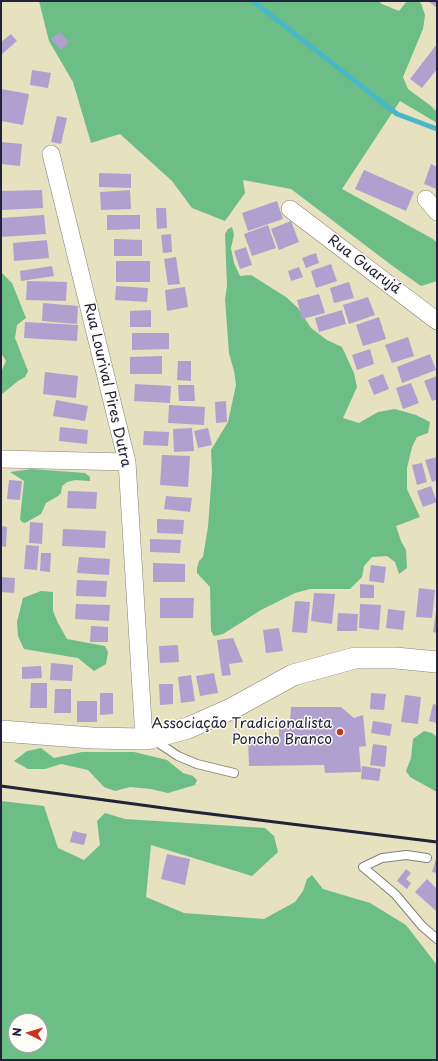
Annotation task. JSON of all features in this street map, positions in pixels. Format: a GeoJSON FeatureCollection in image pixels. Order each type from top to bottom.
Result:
{"type":"FeatureCollection","features":[{"type":"Feature","properties":{"kind":"street","name":"Rua Lourival Pires Dutra"},"geometry":{"type":"LineString","coordinates":[[51,154],[128,462],[147,739]]}},
{"type":"Feature","properties":{"kind":"street"},"geometry":{"type":"LineString","coordinates":[[426,199],[437,212]]}},
{"type":"Feature","properties":{"kind":"street","name":"Rua Guarujá"},"geometry":{"type":"LineString","coordinates":[[290,209],[437,321]]}},
{"type":"Feature","properties":{"kind":"street"},"geometry":{"type":"LineString","coordinates":[[1,459],[128,462]]}},
{"type":"Feature","properties":{"kind":"street"},"geometry":{"type":"LineString","coordinates":[[1,731],[92,738],[147,739],[188,728],[214,717],[293,675],[355,658],[396,658],[437,662]]}},
{"type":"Feature","properties":{"kind":"lane"},"geometry":{"type":"LineString","coordinates":[[147,739],[178,756],[197,764],[234,773]]}},
{"type":"Feature","properties":{"kind":"lane"},"geometry":{"type":"LineString","coordinates":[[428,858],[406,855],[382,858],[363,867],[395,894],[422,926],[437,939]]}},
{"type":"Feature","properties":{"kind":"green space"},"geometry":{"type":"Polygon","coordinates":[[[39,1],[379,1],[382,4],[399,11],[407,1],[418,1],[421,3],[425,15],[423,29],[403,77],[408,89],[437,112],[437,123],[400,101],[342,189],[433,239],[437,243],[437,281],[421,286],[291,189],[243,180],[245,193],[225,221],[192,208],[172,181],[120,134],[91,143],[73,82],[49,41],[39,1]]]}},
{"type":"Feature","properties":{"kind":"green space"},"geometry":{"type":"Polygon","coordinates":[[[232,227],[234,235],[231,248],[234,263],[240,276],[251,275],[286,297],[298,308],[311,328],[327,340],[342,347],[354,373],[357,387],[343,418],[359,423],[378,412],[395,409],[416,415],[430,422],[428,433],[417,437],[412,447],[407,468],[407,489],[420,517],[396,526],[406,550],[407,568],[399,574],[395,562],[387,556],[372,557],[364,566],[362,577],[350,589],[310,589],[295,593],[261,610],[223,634],[214,636],[211,631],[210,587],[197,573],[197,568],[199,561],[203,557],[208,527],[212,472],[211,450],[228,422],[236,385],[229,353],[225,299],[227,286],[225,234],[228,229],[232,227]]]}},
{"type":"Feature","properties":{"kind":"green space"},"geometry":{"type":"Polygon","coordinates":[[[1,272],[12,283],[26,318],[17,325],[15,338],[28,371],[25,377],[2,394],[1,372],[6,361],[1,353],[1,272]]]}},
{"type":"Feature","properties":{"kind":"green space"},"geometry":{"type":"Polygon","coordinates":[[[32,469],[85,473],[90,477],[90,481],[75,480],[67,482],[62,486],[61,493],[58,496],[46,503],[41,514],[25,523],[20,519],[24,481],[10,472],[32,469]]]}},
{"type":"Feature","properties":{"kind":"green space"},"geometry":{"type":"Polygon","coordinates":[[[41,591],[53,592],[53,611],[67,639],[105,646],[108,652],[106,664],[94,671],[78,658],[24,649],[18,636],[17,622],[23,598],[41,591]]]}},
{"type":"Feature","properties":{"kind":"green space"},"geometry":{"type":"Polygon","coordinates":[[[424,731],[432,733],[437,737],[437,792],[410,777],[406,771],[411,758],[413,739],[424,731]]]}},
{"type":"Feature","properties":{"kind":"green space"},"geometry":{"type":"Polygon","coordinates":[[[41,748],[54,758],[82,752],[134,752],[167,760],[183,773],[193,776],[197,780],[195,785],[168,793],[151,789],[130,787],[115,791],[104,787],[88,770],[61,764],[45,769],[28,769],[14,761],[27,751],[41,748]]]}},
{"type":"Feature","properties":{"kind":"green space"},"geometry":{"type":"Polygon","coordinates":[[[1,801],[44,806],[58,848],[84,860],[100,845],[97,821],[105,813],[125,819],[265,828],[274,836],[278,852],[252,876],[151,845],[146,897],[184,913],[264,919],[295,902],[303,891],[307,879],[312,875],[323,889],[370,903],[406,925],[437,965],[437,1060],[1,1060],[1,801]]]}},
{"type":"Feature","properties":{"kind":"building"},"geometry":{"type":"Polygon","coordinates":[[[428,1],[437,1],[437,8],[428,1]]]}},
{"type":"Feature","properties":{"kind":"building"},"geometry":{"type":"Polygon","coordinates":[[[60,32],[69,42],[61,50],[51,39],[60,32]]]}},
{"type":"Feature","properties":{"kind":"building"},"geometry":{"type":"Polygon","coordinates":[[[11,34],[17,41],[1,55],[1,42],[11,34]]]}},
{"type":"Feature","properties":{"kind":"building"},"geometry":{"type":"Polygon","coordinates":[[[437,44],[437,69],[422,88],[410,79],[437,44]]]}},
{"type":"Feature","properties":{"kind":"building"},"geometry":{"type":"Polygon","coordinates":[[[32,70],[51,73],[48,88],[30,85],[32,70]]]}},
{"type":"Feature","properties":{"kind":"building"},"geometry":{"type":"Polygon","coordinates":[[[1,89],[29,94],[23,125],[1,121],[1,89]]]}},
{"type":"Feature","properties":{"kind":"building"},"geometry":{"type":"Polygon","coordinates":[[[57,116],[67,118],[61,144],[51,142],[57,116]]]}},
{"type":"Feature","properties":{"kind":"building"},"geometry":{"type":"Polygon","coordinates":[[[1,142],[22,144],[20,166],[1,164],[1,142]]]}},
{"type":"Feature","properties":{"kind":"building"},"geometry":{"type":"Polygon","coordinates":[[[431,164],[437,167],[437,189],[424,184],[431,164]]]}},
{"type":"Feature","properties":{"kind":"building"},"geometry":{"type":"Polygon","coordinates":[[[364,170],[414,192],[406,211],[355,189],[364,170]]]}},
{"type":"Feature","properties":{"kind":"building"},"geometry":{"type":"Polygon","coordinates":[[[99,173],[131,174],[131,188],[99,187],[99,173]]]}},
{"type":"Feature","properties":{"kind":"building"},"geometry":{"type":"Polygon","coordinates":[[[42,190],[43,208],[1,210],[1,191],[42,190]]]}},
{"type":"Feature","properties":{"kind":"building"},"geometry":{"type":"Polygon","coordinates":[[[130,190],[131,209],[101,210],[100,192],[130,190]]]}},
{"type":"Feature","properties":{"kind":"building"},"geometry":{"type":"Polygon","coordinates":[[[277,201],[283,219],[248,231],[242,213],[277,201]]]}},
{"type":"Feature","properties":{"kind":"building"},"geometry":{"type":"Polygon","coordinates":[[[156,208],[166,208],[167,228],[157,229],[156,208]]]}},
{"type":"Feature","properties":{"kind":"building"},"geometry":{"type":"Polygon","coordinates":[[[44,215],[46,234],[1,237],[1,218],[44,215]]]}},
{"type":"Feature","properties":{"kind":"building"},"geometry":{"type":"Polygon","coordinates":[[[107,215],[140,215],[140,229],[107,230],[107,215]]]}},
{"type":"Feature","properties":{"kind":"building"},"geometry":{"type":"Polygon","coordinates":[[[291,221],[299,242],[279,250],[271,229],[291,221]]]}},
{"type":"Feature","properties":{"kind":"building"},"geometry":{"type":"Polygon","coordinates":[[[268,225],[276,248],[252,256],[244,234],[268,225]]]}},
{"type":"Feature","properties":{"kind":"building"},"geometry":{"type":"Polygon","coordinates":[[[171,234],[172,252],[163,253],[161,235],[171,234]]]}},
{"type":"Feature","properties":{"kind":"building"},"geometry":{"type":"Polygon","coordinates":[[[114,239],[142,240],[142,256],[114,256],[114,239]]]}},
{"type":"Feature","properties":{"kind":"building"},"geometry":{"type":"Polygon","coordinates":[[[47,240],[49,258],[14,261],[13,243],[47,240]]]}},
{"type":"Feature","properties":{"kind":"building"},"geometry":{"type":"Polygon","coordinates":[[[246,247],[252,265],[240,269],[234,251],[246,247]]]}},
{"type":"Feature","properties":{"kind":"building"},"geometry":{"type":"Polygon","coordinates":[[[316,253],[319,263],[306,268],[302,258],[316,253]]]}},
{"type":"Feature","properties":{"kind":"building"},"geometry":{"type":"Polygon","coordinates":[[[176,257],[180,284],[168,285],[164,259],[176,257]]]}},
{"type":"Feature","properties":{"kind":"building"},"geometry":{"type":"Polygon","coordinates":[[[116,261],[150,261],[150,282],[116,282],[116,261]]]}},
{"type":"Feature","properties":{"kind":"building"},"geometry":{"type":"Polygon","coordinates":[[[331,264],[337,281],[316,288],[311,271],[331,264]]]}},
{"type":"Feature","properties":{"kind":"building"},"geometry":{"type":"Polygon","coordinates":[[[52,266],[54,276],[21,281],[20,271],[52,266]]]}},
{"type":"Feature","properties":{"kind":"building"},"geometry":{"type":"Polygon","coordinates":[[[299,267],[303,277],[291,281],[288,271],[299,267]]]}},
{"type":"Feature","properties":{"kind":"building"},"geometry":{"type":"Polygon","coordinates":[[[27,281],[67,282],[66,301],[26,300],[27,281]]]}},
{"type":"Feature","properties":{"kind":"building"},"geometry":{"type":"Polygon","coordinates":[[[349,282],[354,298],[334,303],[330,288],[349,282]]]}},
{"type":"Feature","properties":{"kind":"building"},"geometry":{"type":"Polygon","coordinates":[[[116,286],[148,288],[147,302],[115,300],[116,286]]]}},
{"type":"Feature","properties":{"kind":"building"},"geometry":{"type":"Polygon","coordinates":[[[185,287],[188,307],[167,311],[165,290],[185,287]]]}},
{"type":"Feature","properties":{"kind":"building"},"geometry":{"type":"Polygon","coordinates":[[[319,294],[325,313],[302,319],[297,300],[319,294]]]}},
{"type":"Feature","properties":{"kind":"building"},"geometry":{"type":"Polygon","coordinates":[[[368,297],[375,315],[349,324],[343,305],[368,297]]]}},
{"type":"Feature","properties":{"kind":"building"},"geometry":{"type":"Polygon","coordinates":[[[43,303],[78,306],[77,324],[42,321],[43,303]]]}},
{"type":"Feature","properties":{"kind":"building"},"geometry":{"type":"Polygon","coordinates":[[[151,310],[151,327],[130,327],[130,311],[151,310]]]}},
{"type":"Feature","properties":{"kind":"building"},"geometry":{"type":"Polygon","coordinates":[[[342,310],[346,324],[319,332],[315,318],[342,310]]]}},
{"type":"Feature","properties":{"kind":"building"},"geometry":{"type":"Polygon","coordinates":[[[379,317],[386,339],[363,346],[356,325],[379,317]]]}},
{"type":"Feature","properties":{"kind":"building"},"geometry":{"type":"Polygon","coordinates":[[[25,322],[78,325],[77,341],[24,338],[25,322]]]}},
{"type":"Feature","properties":{"kind":"building"},"geometry":{"type":"Polygon","coordinates":[[[132,333],[169,333],[169,349],[132,350],[132,333]]]}},
{"type":"Feature","properties":{"kind":"building"},"geometry":{"type":"Polygon","coordinates":[[[408,337],[414,356],[392,363],[385,345],[408,337]]]}},
{"type":"Feature","properties":{"kind":"building"},"geometry":{"type":"Polygon","coordinates":[[[370,349],[374,364],[357,370],[352,355],[370,349]]]}},
{"type":"Feature","properties":{"kind":"building"},"geometry":{"type":"Polygon","coordinates":[[[430,354],[436,370],[402,383],[397,367],[430,354]]]}},
{"type":"Feature","properties":{"kind":"building"},"geometry":{"type":"Polygon","coordinates":[[[162,356],[162,374],[130,374],[130,357],[162,356]]]}},
{"type":"Feature","properties":{"kind":"building"},"geometry":{"type":"Polygon","coordinates":[[[178,361],[191,361],[191,381],[177,380],[178,361]]]}},
{"type":"Feature","properties":{"kind":"building"},"geometry":{"type":"Polygon","coordinates":[[[45,372],[78,376],[76,398],[43,394],[45,372]]]}},
{"type":"Feature","properties":{"kind":"building"},"geometry":{"type":"Polygon","coordinates":[[[383,374],[389,389],[374,395],[368,380],[383,374]]]}},
{"type":"Feature","properties":{"kind":"building"},"geometry":{"type":"Polygon","coordinates":[[[437,376],[437,399],[432,401],[424,381],[437,376]]]}},
{"type":"Feature","properties":{"kind":"building"},"geometry":{"type":"Polygon","coordinates":[[[411,383],[419,403],[403,409],[396,388],[411,383]]]}},
{"type":"Feature","properties":{"kind":"building"},"geometry":{"type":"Polygon","coordinates":[[[135,384],[171,386],[170,403],[134,401],[135,384]]]}},
{"type":"Feature","properties":{"kind":"building"},"geometry":{"type":"Polygon","coordinates":[[[178,385],[194,385],[195,401],[179,401],[178,385]]]}},
{"type":"Feature","properties":{"kind":"building"},"geometry":{"type":"Polygon","coordinates":[[[56,400],[88,406],[85,421],[53,416],[56,400]]]}},
{"type":"Feature","properties":{"kind":"building"},"geometry":{"type":"Polygon","coordinates":[[[226,401],[227,422],[216,423],[215,402],[226,401]]]}},
{"type":"Feature","properties":{"kind":"building"},"geometry":{"type":"Polygon","coordinates":[[[169,405],[205,407],[204,425],[168,423],[169,405]]]}},
{"type":"Feature","properties":{"kind":"building"},"geometry":{"type":"Polygon","coordinates":[[[60,427],[88,430],[87,444],[59,441],[60,427]]]}},
{"type":"Feature","properties":{"kind":"building"},"geometry":{"type":"Polygon","coordinates":[[[192,428],[194,451],[174,452],[173,429],[192,428]]]}},
{"type":"Feature","properties":{"kind":"building"},"geometry":{"type":"Polygon","coordinates":[[[208,428],[212,445],[198,448],[194,431],[208,428]]]}},
{"type":"Feature","properties":{"kind":"building"},"geometry":{"type":"Polygon","coordinates":[[[144,431],[169,432],[168,446],[143,445],[144,431]]]}},
{"type":"Feature","properties":{"kind":"building"},"geometry":{"type":"Polygon","coordinates":[[[162,455],[190,456],[188,487],[160,485],[162,455]]]}},
{"type":"Feature","properties":{"kind":"building"},"geometry":{"type":"Polygon","coordinates":[[[437,457],[437,480],[432,482],[425,460],[437,457]]]}},
{"type":"Feature","properties":{"kind":"building"},"geometry":{"type":"Polygon","coordinates":[[[422,463],[427,482],[417,485],[412,465],[422,463]]]}},
{"type":"Feature","properties":{"kind":"building"},"geometry":{"type":"Polygon","coordinates":[[[9,480],[22,481],[20,500],[7,499],[9,480]]]}},
{"type":"Feature","properties":{"kind":"building"},"geometry":{"type":"Polygon","coordinates":[[[431,486],[437,502],[423,507],[417,491],[431,486]]]}},
{"type":"Feature","properties":{"kind":"building"},"geometry":{"type":"Polygon","coordinates":[[[68,491],[97,492],[96,509],[67,508],[68,491]]]}},
{"type":"Feature","properties":{"kind":"building"},"geometry":{"type":"Polygon","coordinates":[[[166,496],[192,498],[190,512],[164,509],[166,496]]]}},
{"type":"Feature","properties":{"kind":"building"},"geometry":{"type":"Polygon","coordinates":[[[157,519],[184,520],[183,534],[157,533],[157,519]]]}},
{"type":"Feature","properties":{"kind":"building"},"geometry":{"type":"Polygon","coordinates":[[[30,522],[43,523],[42,544],[29,543],[30,522]]]}},
{"type":"Feature","properties":{"kind":"building"},"geometry":{"type":"Polygon","coordinates":[[[1,526],[7,527],[6,547],[1,546],[1,526]]]}},
{"type":"Feature","properties":{"kind":"building"},"geometry":{"type":"Polygon","coordinates":[[[63,529],[106,531],[105,548],[62,546],[63,529]]]}},
{"type":"Feature","properties":{"kind":"building"},"geometry":{"type":"Polygon","coordinates":[[[150,539],[181,540],[180,553],[150,552],[150,539]]]}},
{"type":"Feature","properties":{"kind":"building"},"geometry":{"type":"Polygon","coordinates":[[[26,545],[39,546],[37,570],[24,569],[26,545]]]}},
{"type":"Feature","properties":{"kind":"building"},"geometry":{"type":"Polygon","coordinates":[[[41,553],[51,553],[50,572],[40,571],[41,553]]]}},
{"type":"Feature","properties":{"kind":"building"},"geometry":{"type":"Polygon","coordinates":[[[79,557],[110,559],[109,575],[77,573],[79,557]]]}},
{"type":"Feature","properties":{"kind":"building"},"geometry":{"type":"Polygon","coordinates":[[[153,563],[185,564],[185,582],[153,582],[153,563]]]}},
{"type":"Feature","properties":{"kind":"building"},"geometry":{"type":"Polygon","coordinates":[[[371,565],[386,567],[384,583],[369,581],[371,565]]]}},
{"type":"Feature","properties":{"kind":"building"},"geometry":{"type":"Polygon","coordinates":[[[1,577],[15,578],[14,593],[1,592],[1,577]]]}},
{"type":"Feature","properties":{"kind":"building"},"geometry":{"type":"Polygon","coordinates":[[[77,580],[107,581],[106,597],[76,596],[77,580]]]}},
{"type":"Feature","properties":{"kind":"building"},"geometry":{"type":"Polygon","coordinates":[[[360,584],[374,585],[374,598],[360,598],[360,584]]]}},
{"type":"Feature","properties":{"kind":"building"},"geometry":{"type":"Polygon","coordinates":[[[419,588],[435,590],[432,618],[416,617],[419,588]]]}},
{"type":"Feature","properties":{"kind":"building"},"geometry":{"type":"Polygon","coordinates":[[[314,593],[335,594],[332,624],[311,621],[314,593]]]}},
{"type":"Feature","properties":{"kind":"building"},"geometry":{"type":"Polygon","coordinates":[[[160,598],[194,598],[193,618],[160,618],[160,598]]]}},
{"type":"Feature","properties":{"kind":"building"},"geometry":{"type":"Polygon","coordinates":[[[295,601],[310,602],[307,633],[292,632],[295,601]]]}},
{"type":"Feature","properties":{"kind":"building"},"geometry":{"type":"Polygon","coordinates":[[[76,604],[110,605],[109,621],[75,619],[76,604]]]}},
{"type":"Feature","properties":{"kind":"building"},"geometry":{"type":"Polygon","coordinates":[[[360,604],[381,605],[379,630],[359,628],[360,604]]]}},
{"type":"Feature","properties":{"kind":"building"},"geometry":{"type":"Polygon","coordinates":[[[388,609],[405,611],[403,630],[386,628],[388,609]]]}},
{"type":"Feature","properties":{"kind":"building"},"geometry":{"type":"Polygon","coordinates":[[[437,612],[437,633],[433,632],[437,612]]]}},
{"type":"Feature","properties":{"kind":"building"},"geometry":{"type":"Polygon","coordinates":[[[338,613],[358,614],[357,631],[337,631],[338,613]]]}},
{"type":"Feature","properties":{"kind":"building"},"geometry":{"type":"Polygon","coordinates":[[[91,626],[108,627],[108,642],[90,642],[91,626]]]}},
{"type":"Feature","properties":{"kind":"building"},"geometry":{"type":"Polygon","coordinates":[[[279,628],[283,651],[266,653],[263,630],[279,628]]]}},
{"type":"Feature","properties":{"kind":"building"},"geometry":{"type":"Polygon","coordinates":[[[233,638],[243,662],[229,664],[231,675],[222,676],[217,640],[233,638]]]}},
{"type":"Feature","properties":{"kind":"building"},"geometry":{"type":"Polygon","coordinates":[[[178,645],[179,662],[160,663],[159,646],[178,645]]]}},
{"type":"Feature","properties":{"kind":"building"},"geometry":{"type":"Polygon","coordinates":[[[51,663],[73,665],[72,681],[50,680],[51,663]]]}},
{"type":"Feature","properties":{"kind":"building"},"geometry":{"type":"Polygon","coordinates":[[[41,666],[42,678],[22,679],[22,667],[41,666]]]}},
{"type":"Feature","properties":{"kind":"building"},"geometry":{"type":"Polygon","coordinates":[[[214,673],[218,693],[200,696],[196,676],[214,673]]]}},
{"type":"Feature","properties":{"kind":"building"},"geometry":{"type":"Polygon","coordinates":[[[191,675],[195,701],[181,703],[178,677],[191,675]]]}},
{"type":"Feature","properties":{"kind":"building"},"geometry":{"type":"Polygon","coordinates":[[[31,683],[47,683],[47,708],[30,708],[31,683]]]}},
{"type":"Feature","properties":{"kind":"building"},"geometry":{"type":"Polygon","coordinates":[[[159,684],[173,684],[173,704],[160,705],[159,684]]]}},
{"type":"Feature","properties":{"kind":"building"},"geometry":{"type":"Polygon","coordinates":[[[55,689],[71,689],[71,713],[54,713],[55,689]]]}},
{"type":"Feature","properties":{"kind":"building"},"geometry":{"type":"Polygon","coordinates":[[[100,693],[113,693],[113,714],[100,715],[100,693]]]}},
{"type":"Feature","properties":{"kind":"building"},"geometry":{"type":"Polygon","coordinates":[[[371,693],[386,694],[384,710],[370,709],[371,693]]]}},
{"type":"Feature","properties":{"kind":"building"},"geometry":{"type":"Polygon","coordinates":[[[405,695],[421,697],[418,724],[401,722],[405,695]]]}},
{"type":"Feature","properties":{"kind":"building"},"geometry":{"type":"Polygon","coordinates":[[[77,701],[97,701],[97,722],[77,722],[77,701]]]}},
{"type":"Feature","properties":{"kind":"building"},"geometry":{"type":"Polygon","coordinates":[[[433,704],[437,705],[437,723],[429,721],[433,704]]]}},
{"type":"Feature","properties":{"kind":"building"},"geometry":{"type":"Polygon","coordinates":[[[291,707],[341,707],[354,718],[363,715],[366,746],[359,747],[361,772],[325,773],[324,765],[249,766],[248,739],[279,736],[279,722],[290,722],[291,707]]]}},
{"type":"Feature","properties":{"kind":"building"},"geometry":{"type":"Polygon","coordinates":[[[373,721],[392,724],[390,736],[371,733],[373,721]]]}},
{"type":"Feature","properties":{"kind":"building"},"geometry":{"type":"Polygon","coordinates":[[[373,744],[387,746],[385,767],[370,765],[373,744]]]}},
{"type":"Feature","properties":{"kind":"building"},"geometry":{"type":"Polygon","coordinates":[[[362,766],[381,769],[379,781],[361,779],[362,766]]]}},
{"type":"Feature","properties":{"kind":"building"},"geometry":{"type":"Polygon","coordinates":[[[73,831],[87,834],[84,845],[70,842],[73,831]]]}},
{"type":"Feature","properties":{"kind":"building"},"geometry":{"type":"Polygon","coordinates":[[[167,854],[190,859],[185,885],[161,879],[167,854]]]}},
{"type":"Feature","properties":{"kind":"building"},"geometry":{"type":"Polygon","coordinates":[[[437,859],[437,873],[432,872],[437,859]]]}},
{"type":"Feature","properties":{"kind":"building"},"geometry":{"type":"Polygon","coordinates":[[[406,869],[411,873],[406,879],[411,883],[407,889],[397,881],[406,869]]]}},
{"type":"Feature","properties":{"kind":"building"},"geometry":{"type":"Polygon","coordinates":[[[427,879],[437,889],[436,911],[415,892],[427,879]]]}},
{"type":"Feature","properties":{"kind":"waterway"},"geometry":{"type":"LineString","coordinates":[[253,1],[397,114],[437,129]]}},
{"type":"Feature","properties":{"kind":"railway"},"geometry":{"type":"LineString","coordinates":[[1,786],[186,811],[437,842]]}},
{"type":"Feature","properties":{"kind":"place","name":"Associação Tradicionalista Poncho Branco"},"geometry":{"type":"Point","coordinates":[340,732]}}]}
